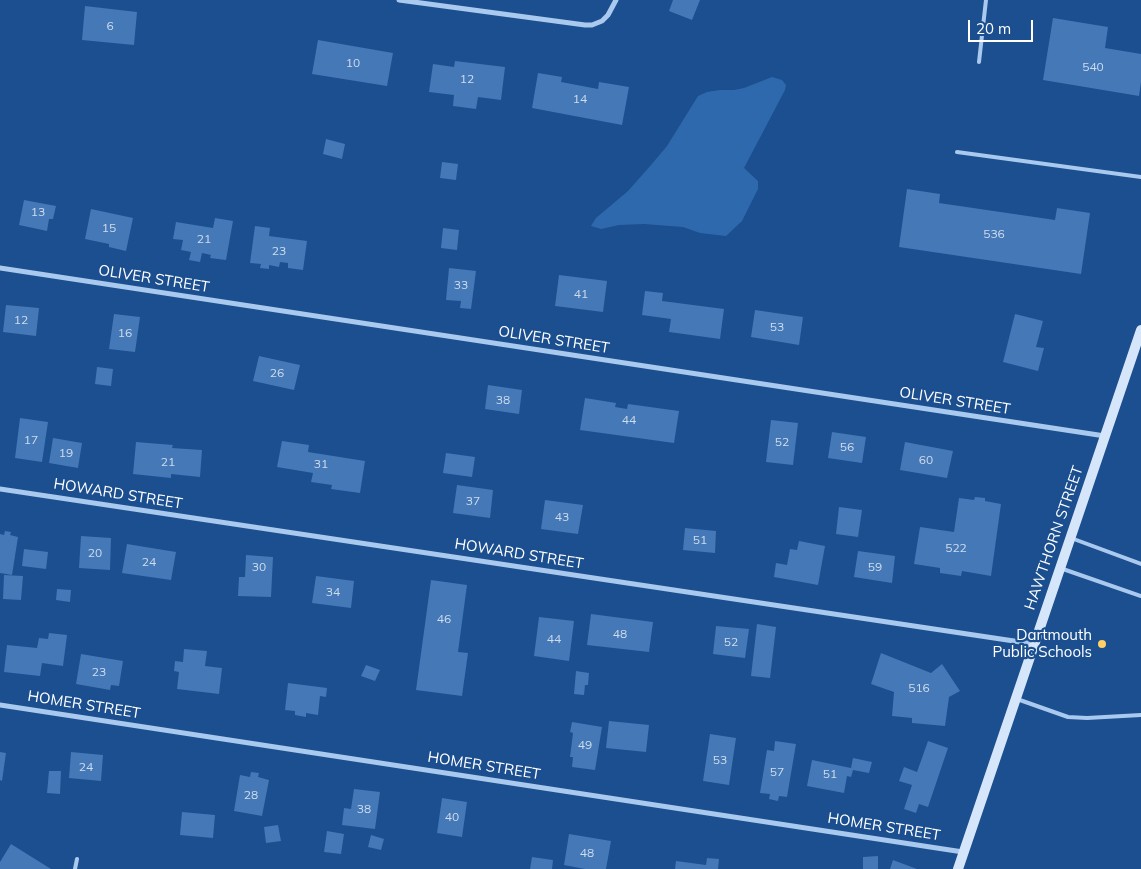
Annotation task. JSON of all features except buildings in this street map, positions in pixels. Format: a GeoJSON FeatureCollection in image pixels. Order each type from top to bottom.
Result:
{"type":"FeatureCollection","features":[{"type":"Feature","properties":{"kind":"main road","name":"HAWTHORN STREET"},"geometry":{"type":"LineString","coordinates":[[958,869],[1141,330]]}},
{"type":"Feature","properties":{"kind":"street"},"geometry":{"type":"LineString","coordinates":[[399,0],[585,26],[602,21],[608,16],[616,0]]}},
{"type":"Feature","properties":{"kind":"street","name":"OLIVER STREET"},"geometry":{"type":"LineString","coordinates":[[0,268],[1105,436]]}},
{"type":"Feature","properties":{"kind":"street","name":"HOWARD STREET"},"geometry":{"type":"LineString","coordinates":[[0,489],[1034,644]]}},
{"type":"Feature","properties":{"kind":"street","name":"HOMER STREET"},"geometry":{"type":"LineString","coordinates":[[0,705],[964,852]]}},
{"type":"Feature","properties":{"kind":"lane"},"geometry":{"type":"LineString","coordinates":[[979,62],[986,0]]}},
{"type":"Feature","properties":{"kind":"lane"},"geometry":{"type":"LineString","coordinates":[[957,152],[1141,177]]}},
{"type":"Feature","properties":{"kind":"lane"},"geometry":{"type":"LineString","coordinates":[[1071,538],[1141,564]]}},
{"type":"Feature","properties":{"kind":"lane"},"geometry":{"type":"LineString","coordinates":[[1060,568],[1141,596]]}},
{"type":"Feature","properties":{"kind":"lane"},"geometry":{"type":"LineString","coordinates":[[1017,699],[1068,717],[1087,718],[1141,715]]}},
{"type":"Feature","properties":{"kind":"lane"},"geometry":{"type":"LineString","coordinates":[[75,869],[77,859]]}},
{"type":"Feature","properties":{"kind":"shaded area"},"geometry":{"type":"Polygon","coordinates":[[[772,77],[782,80],[786,85],[785,90],[744,168],[758,181],[758,189],[742,221],[726,236],[700,233],[683,227],[644,224],[619,225],[601,229],[591,226],[596,218],[628,191],[667,146],[698,96],[707,92],[744,88],[772,77]]]}},
{"type":"Feature","properties":{"kind":"place","name":"Dartmouth Public Schools"},"geometry":{"type":"Point","coordinates":[1102,644]}}]}
